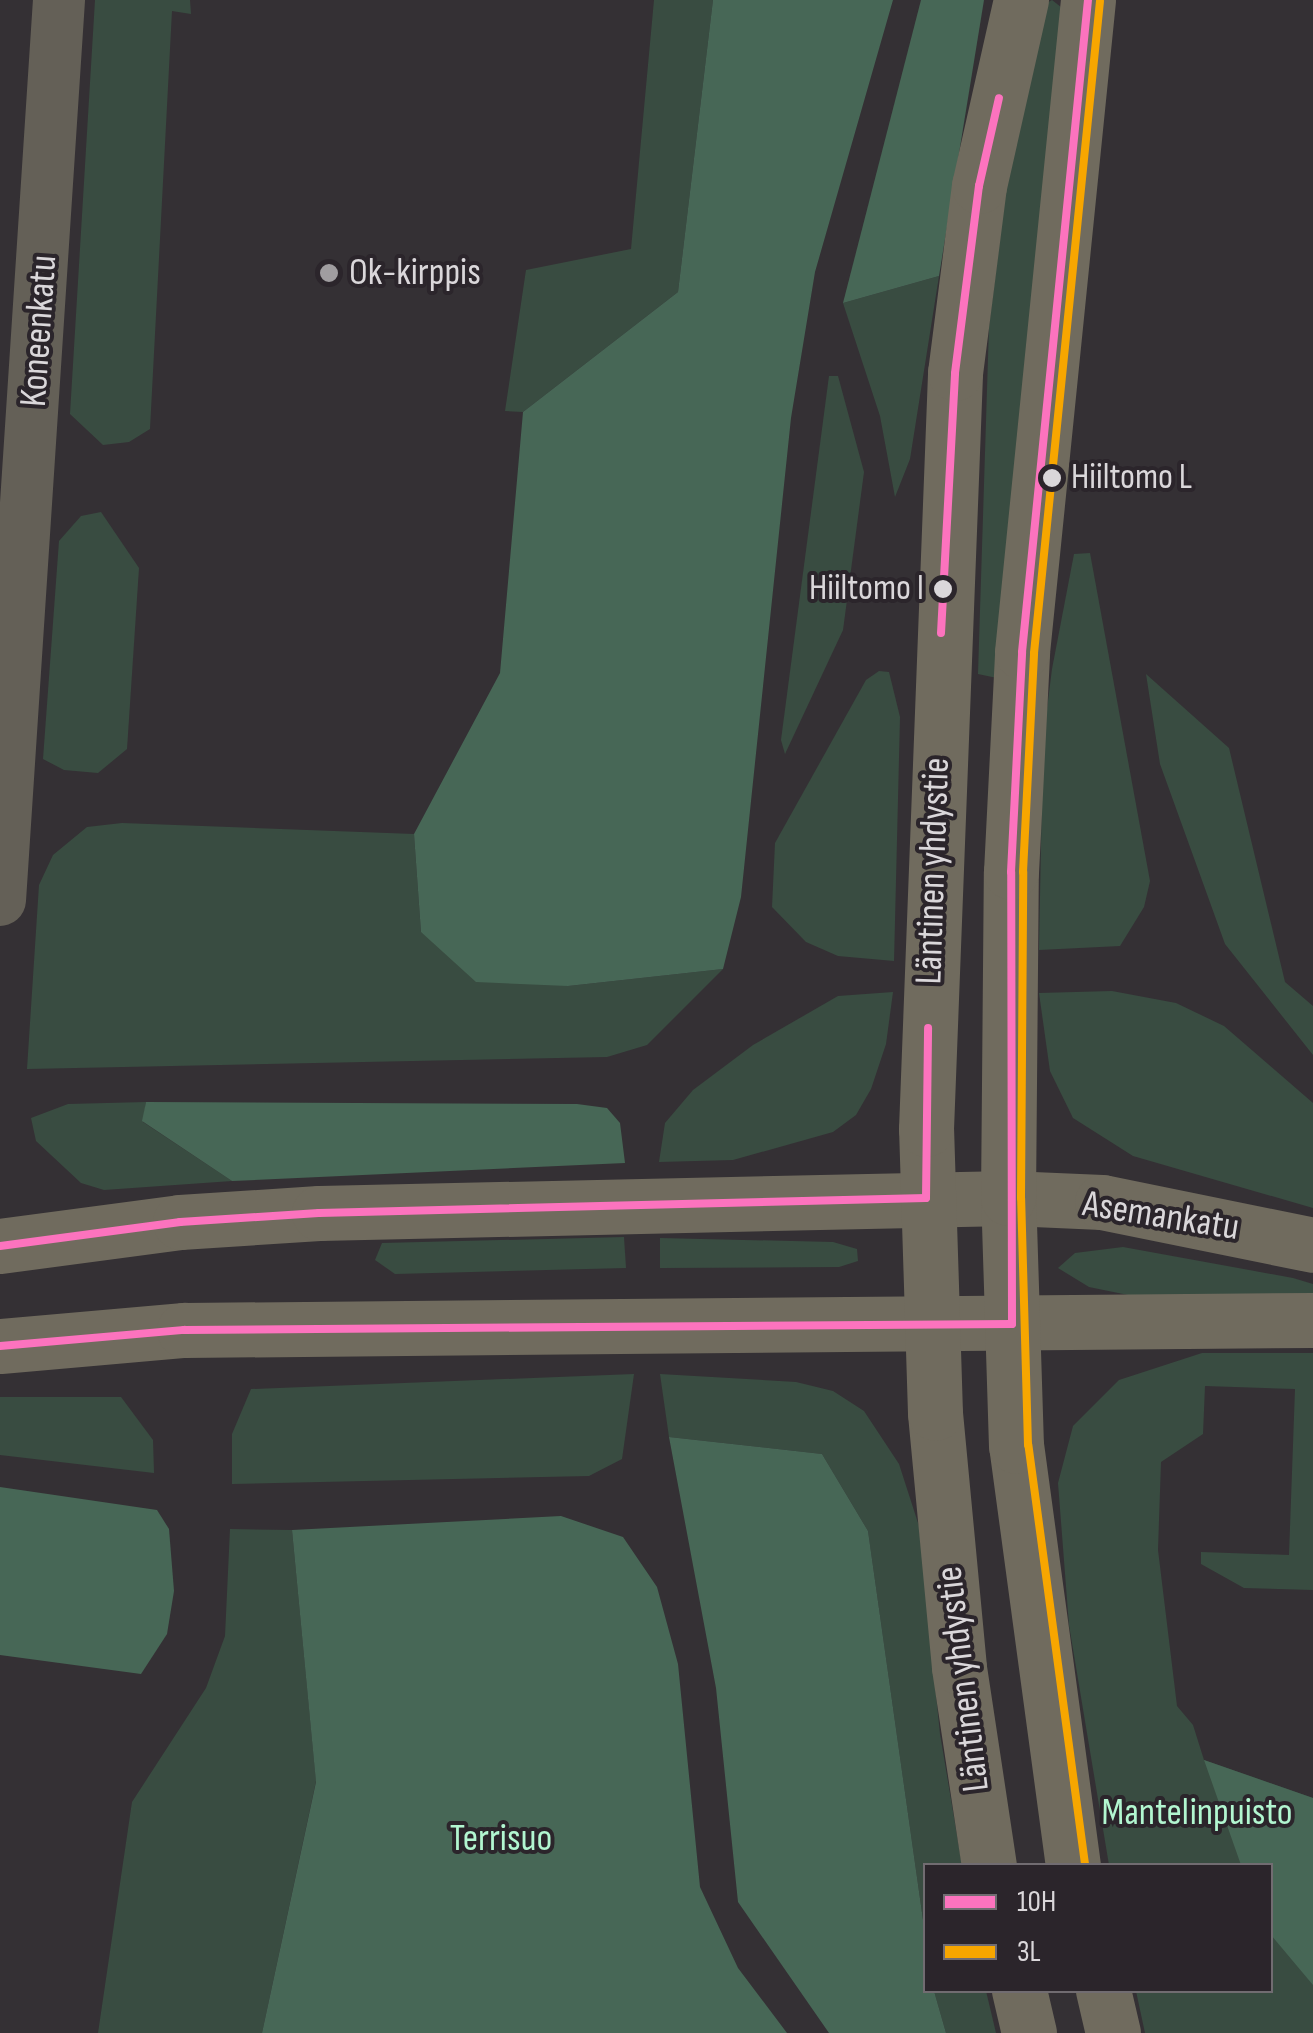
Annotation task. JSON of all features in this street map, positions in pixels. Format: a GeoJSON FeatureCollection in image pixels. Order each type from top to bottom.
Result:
{"type":"FeatureCollection","features":[{"type":"Feature","properties":{"kind":"main road","name":"Läntinen yhdystie"},"geometry":{"type":"LineString","coordinates":[[989,1863],[959,1668],[931,1326],[926,1198],[931,897],[955,373],[980,186],[1021,0]]}},
{"type":"Feature","properties":{"kind":"main road","name":"Läntinen yhdystie"},"geometry":{"type":"LineString","coordinates":[[1073,1863],[1036,1629],[1016,1446],[1008,1198],[1011,872],[1022,652],[1088,0]]}},
{"type":"Feature","properties":{"kind":"main road","name":"Asemankatu"},"geometry":{"type":"LineString","coordinates":[[0,1246],[180,1222],[319,1213],[926,1198],[1102,1202],[1313,1245]]}},
{"type":"Feature","properties":{"kind":"main road"},"geometry":{"type":"LineString","coordinates":[[0,1346],[184,1330],[1313,1320]]}},
{"type":"Feature","properties":{"kind":"main road"},"geometry":{"type":"LineString","coordinates":[[1020,1993],[1029,2033]]}},
{"type":"Feature","properties":{"kind":"main road"},"geometry":{"type":"LineString","coordinates":[[1104,1993],[1113,2033]]}},
{"type":"Feature","properties":{"kind":"street","name":"Koneenkatu"},"geometry":{"type":"LineString","coordinates":[[0,900],[59,0]]}},
{"type":"Feature","properties":{"kind":"green space"},"geometry":{"type":"Polygon","coordinates":[[[95,0],[190,0],[191,14],[172,11],[150,429],[129,442],[103,445],[70,414],[95,0]]]}},
{"type":"Feature","properties":{"kind":"green space"},"geometry":{"type":"Polygon","coordinates":[[[654,0],[713,0],[678,292],[523,412],[505,411],[526,270],[631,249],[654,0]]]}},
{"type":"Feature","properties":{"kind":"green space"},"geometry":{"type":"Polygon","coordinates":[[[713,0],[893,0],[815,272],[791,418],[741,897],[723,969],[568,986],[476,982],[421,932],[414,834],[500,673],[523,412],[678,292],[713,0]]]}},
{"type":"Feature","properties":{"kind":"green space"},"geometry":{"type":"Polygon","coordinates":[[[921,0],[984,0],[939,276],[843,303],[921,0]]]}},
{"type":"Feature","properties":{"kind":"green space"},"geometry":{"type":"Polygon","coordinates":[[[1052,0],[1066,11],[997,678],[978,674],[989,327],[1008,172],[1045,4],[1052,0]]]}},
{"type":"Feature","properties":{"kind":"green space"},"geometry":{"type":"Polygon","coordinates":[[[939,276],[910,459],[895,497],[880,416],[843,303],[939,276]]]}},
{"type":"Feature","properties":{"kind":"green space"},"geometry":{"type":"Polygon","coordinates":[[[829,376],[838,376],[864,472],[843,630],[785,754],[781,740],[829,376]]]}},
{"type":"Feature","properties":{"kind":"green space"},"geometry":{"type":"Polygon","coordinates":[[[101,512],[139,568],[127,749],[98,773],[64,770],[43,759],[59,541],[81,516],[101,512]]]}},
{"type":"Feature","properties":{"kind":"green space"},"geometry":{"type":"Polygon","coordinates":[[[1090,553],[1150,881],[1144,907],[1120,946],[1039,950],[1043,741],[1052,669],[1074,554],[1090,553]]]}},
{"type":"Feature","properties":{"kind":"green space"},"geometry":{"type":"Polygon","coordinates":[[[879,671],[889,672],[900,717],[894,961],[838,956],[806,942],[772,907],[775,843],[866,680],[879,671]]]}},
{"type":"Feature","properties":{"kind":"green space"},"geometry":{"type":"Polygon","coordinates":[[[1146,674],[1229,748],[1285,982],[1313,1006],[1313,1055],[1225,944],[1160,764],[1146,674]]]}},
{"type":"Feature","properties":{"kind":"green space"},"geometry":{"type":"Polygon","coordinates":[[[122,823],[414,834],[421,932],[568,986],[723,969],[647,1045],[607,1057],[27,1069],[39,885],[53,855],[87,827],[122,823]]]}},
{"type":"Feature","properties":{"kind":"green space"},"geometry":{"type":"Polygon","coordinates":[[[1112,991],[1176,1003],[1224,1026],[1313,1103],[1313,1208],[1133,1156],[1073,1118],[1050,1071],[1039,993],[1112,991]]]}},
{"type":"Feature","properties":{"kind":"green space"},"geometry":{"type":"Polygon","coordinates":[[[893,992],[886,1044],[871,1089],[856,1115],[833,1132],[733,1160],[659,1162],[665,1123],[693,1090],[753,1045],[838,996],[893,992]]]}},
{"type":"Feature","properties":{"kind":"green space"},"geometry":{"type":"Polygon","coordinates":[[[146,1102],[143,1122],[232,1181],[104,1190],[81,1183],[36,1141],[31,1118],[68,1104],[146,1102]]]}},
{"type":"Feature","properties":{"kind":"green space"},"geometry":{"type":"Polygon","coordinates":[[[146,1102],[577,1104],[607,1108],[620,1123],[625,1163],[232,1181],[142,1121],[146,1102]]]}},
{"type":"Feature","properties":{"kind":"green space"},"geometry":{"type":"Polygon","coordinates":[[[624,1237],[626,1268],[395,1274],[375,1260],[382,1243],[624,1237]]]}},
{"type":"Feature","properties":{"kind":"green space"},"geometry":{"type":"Polygon","coordinates":[[[660,1238],[833,1242],[857,1249],[858,1261],[839,1267],[660,1268],[660,1238]]]}},
{"type":"Feature","properties":{"kind":"green space"},"geometry":{"type":"Polygon","coordinates":[[[1123,1247],[1293,1278],[1313,1284],[1313,1296],[1128,1295],[1089,1287],[1058,1268],[1075,1253],[1123,1247]]]}},
{"type":"Feature","properties":{"kind":"green space","name":"Mantelinpuisto"},"geometry":{"type":"Polygon","coordinates":[[[1202,1353],[1313,1353],[1313,1590],[1244,1588],[1201,1564],[1201,1552],[1289,1555],[1295,1389],[1205,1386],[1203,1434],[1161,1462],[1158,1550],[1177,1706],[1193,1725],[1204,1760],[1313,1798],[1313,2033],[1145,2033],[1136,1993],[1273,1993],[1273,1863],[1109,1863],[1069,1625],[1058,1483],[1073,1426],[1119,1380],[1202,1353]]]}},
{"type":"Feature","properties":{"kind":"green space"},"geometry":{"type":"Polygon","coordinates":[[[634,1374],[622,1459],[589,1476],[232,1484],[232,1434],[251,1389],[634,1374]]]}},
{"type":"Feature","properties":{"kind":"green space"},"geometry":{"type":"Polygon","coordinates":[[[660,1374],[796,1382],[833,1391],[864,1411],[899,1464],[919,1526],[940,1734],[962,1863],[923,1863],[923,1920],[868,1531],[822,1454],[669,1437],[660,1374]]]}},
{"type":"Feature","properties":{"kind":"green space"},"geometry":{"type":"Polygon","coordinates":[[[0,1397],[121,1397],[153,1440],[154,1473],[0,1455],[0,1397]]]}},
{"type":"Feature","properties":{"kind":"green space"},"geometry":{"type":"Polygon","coordinates":[[[669,1437],[822,1454],[868,1531],[923,1920],[923,1993],[935,1993],[946,2033],[829,2033],[738,1902],[716,1688],[669,1437]]]}},
{"type":"Feature","properties":{"kind":"green space"},"geometry":{"type":"Polygon","coordinates":[[[0,1487],[157,1510],[169,1529],[174,1591],[167,1634],[141,1674],[0,1655],[0,1487]]]}},
{"type":"Feature","properties":{"kind":"green space","name":"Terrisuo"},"geometry":{"type":"Polygon","coordinates":[[[561,1516],[623,1537],[657,1587],[678,1664],[700,1887],[738,1968],[787,2033],[262,2033],[316,1782],[292,1530],[561,1516]]]}},
{"type":"Feature","properties":{"kind":"green space"},"geometry":{"type":"Polygon","coordinates":[[[230,1529],[292,1530],[316,1781],[262,2033],[98,2033],[132,1802],[206,1688],[225,1636],[230,1529]]]}},
{"type":"Feature","properties":{"kind":"green space"},"geometry":{"type":"Polygon","coordinates":[[[1204,1760],[1313,1798],[1313,1985],[1273,1937],[1273,1863],[1240,1863],[1204,1760]]]}},
{"type":"Feature","properties":{"kind":"green space"},"geometry":{"type":"Polygon","coordinates":[[[935,1993],[986,1993],[996,2033],[946,2033],[935,1993]]]}},
{"type":"Feature","properties":{"kind":"transit line","name":"10H"},"geometry":{"type":"LineString","coordinates":[[0,1346],[184,1330],[1012,1324],[1011,872],[1022,652],[1088,0]]}},
{"type":"Feature","properties":{"kind":"transit line","name":"3L"},"geometry":{"type":"LineString","coordinates":[[1085,1863],[1028,1445],[1021,1198],[1023,872],[1034,653],[1100,1]]}},
{"type":"Feature","properties":{"kind":"transit line","name":"10H"},"geometry":{"type":"LineString","coordinates":[[941,633],[955,373],[979,186],[999,98]]}},
{"type":"Feature","properties":{"kind":"transit line","name":"10H"},"geometry":{"type":"LineString","coordinates":[[0,1246],[180,1222],[319,1213],[926,1198],[928,1028]]}},
{"type":"Feature","properties":{"kind":"place","name":"Ok-kirppis"},"geometry":{"type":"Point","coordinates":[329,273]}},
{"type":"Feature","properties":{"kind":"place","name":"Hiiltomo L"},"geometry":{"type":"Point","coordinates":[1052,478]}},
{"type":"Feature","properties":{"kind":"place","name":"Hiiltomo I"},"geometry":{"type":"Point","coordinates":[943,589]}}]}
